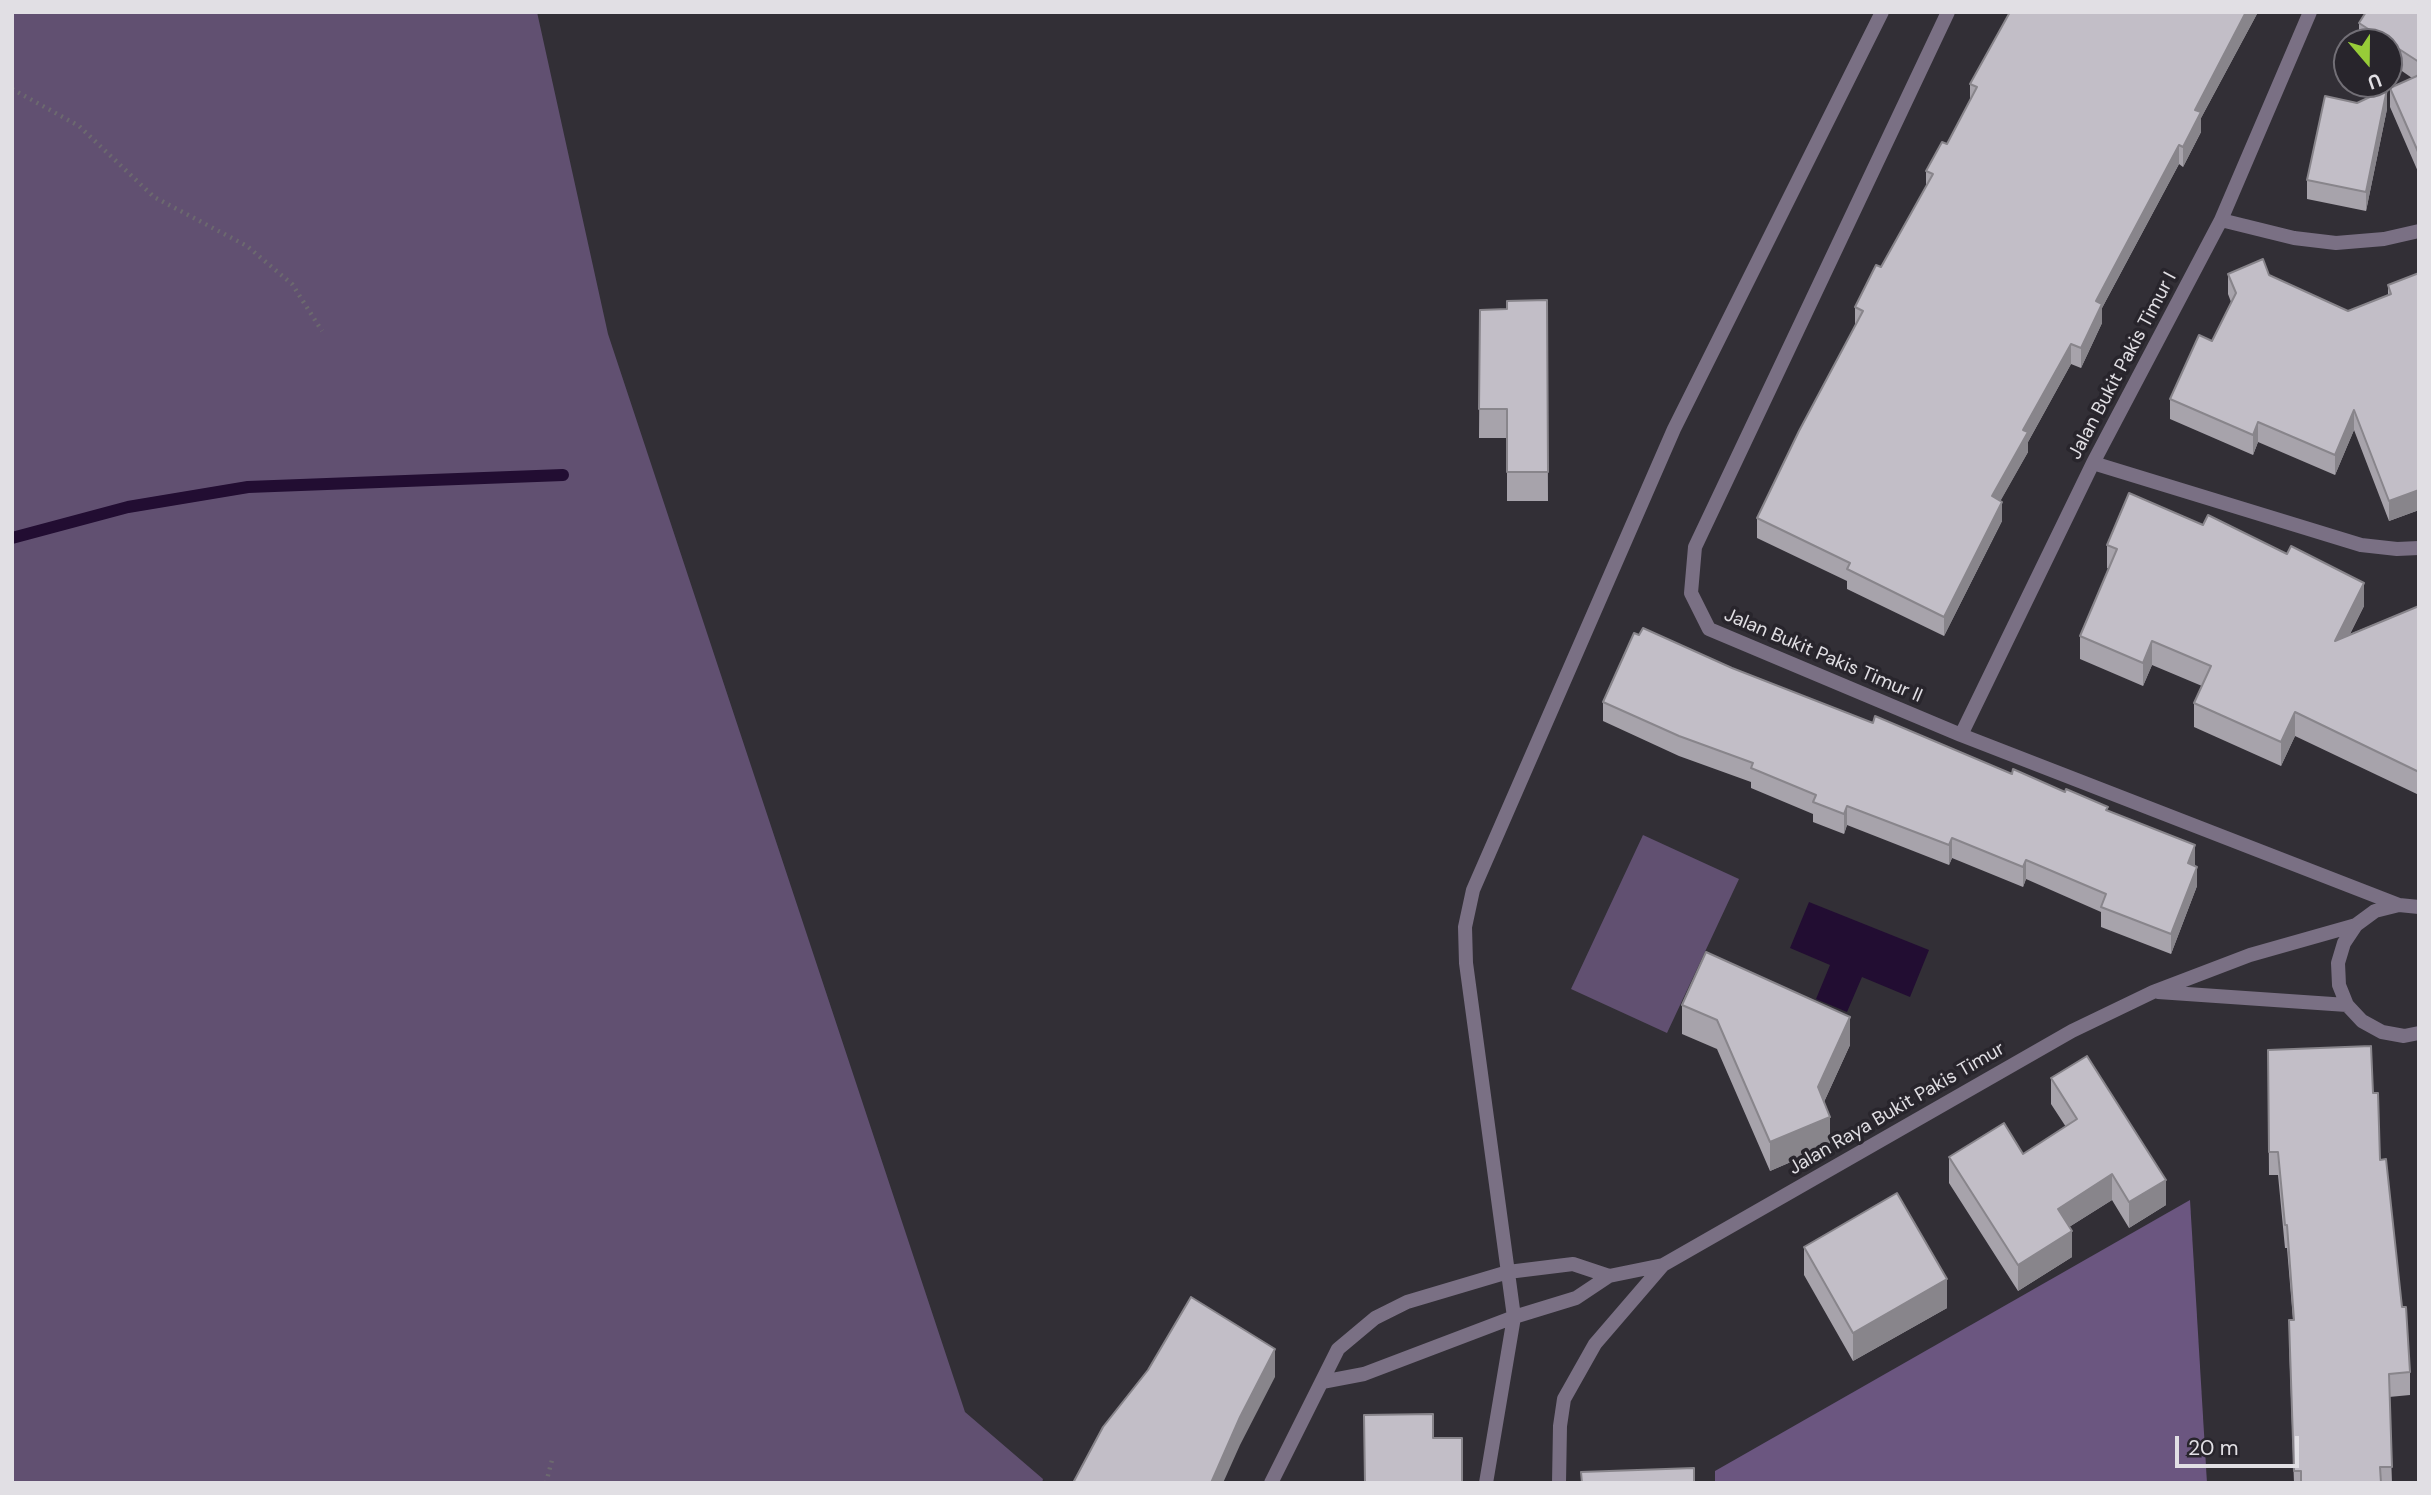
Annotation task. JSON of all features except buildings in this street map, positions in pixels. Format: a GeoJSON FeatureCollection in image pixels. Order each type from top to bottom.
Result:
{"type":"FeatureCollection","features":[{"type":"Feature","properties":{"kind":"street"},"geometry":{"type":"LineString","coordinates":[[1486,1483],[1514,1317],[1466,963],[1465,926],[1472,890],[1674,429],[1882,12]]}},
{"type":"Feature","properties":{"kind":"street","name":"Jalan Bukit Pakis Timur II"},"geometry":{"type":"LineString","coordinates":[[1948,12],[1695,547],[1691,593],[1709,629],[1961,735],[2399,905]]}},
{"type":"Feature","properties":{"kind":"street","name":"Jalan Bukit Pakis Timur I"},"geometry":{"type":"LineString","coordinates":[[1961,735],[2093,463],[2221,220],[2310,12]]}},
{"type":"Feature","properties":{"kind":"street"},"geometry":{"type":"LineString","coordinates":[[2221,220],[2294,238],[2336,243],[2384,239],[2419,231]]}},
{"type":"Feature","properties":{"kind":"street"},"geometry":{"type":"LineString","coordinates":[[2093,463],[2361,545],[2397,549],[2419,548]]}},
{"type":"Feature","properties":{"kind":"street"},"geometry":{"type":"LineString","coordinates":[[2399,905],[2419,907]]}},
{"type":"Feature","properties":{"kind":"street","name":"Jalan Raya Bukit Pakis Timur"},"geometry":{"type":"LineString","coordinates":[[1322,1382],[1364,1374],[1514,1317],[1576,1298],[1609,1276],[1663,1265],[2072,1031],[2153,992],[2250,955],[2356,925],[2375,911],[2399,905]]}},
{"type":"Feature","properties":{"kind":"street"},"geometry":{"type":"LineString","coordinates":[[2356,925],[2344,943],[2338,963],[2339,985],[2347,1005],[2362,1021],[2382,1032],[2404,1035],[2419,1033]]}},
{"type":"Feature","properties":{"kind":"street","name":"Jalan Raya Bukit Pakis Timur"},"geometry":{"type":"LineString","coordinates":[[2153,992],[2347,1005]]}},
{"type":"Feature","properties":{"kind":"street","name":"Jalan Raya Bukit Pakis Timur"},"geometry":{"type":"LineString","coordinates":[[1271,1483],[1338,1349],[1375,1318],[1407,1301],[1507,1272],[1573,1264],[1609,1276]]}},
{"type":"Feature","properties":{"kind":"street","name":"Jalan Raya Bukit Pakis Timur"},"geometry":{"type":"LineString","coordinates":[[1559,1483],[1560,1426],[1564,1399],[1595,1344],[1663,1265]]}},
{"type":"Feature","properties":{"kind":"path"},"geometry":{"type":"LineString","coordinates":[[12,89],[79,126],[154,197],[247,246],[292,284],[322,331]]}},
{"type":"Feature","properties":{"kind":"path"},"geometry":{"type":"LineString","coordinates":[[546,1483],[552,1460]]}},
{"type":"Feature","properties":{"kind":"shaded area"},"geometry":{"type":"Polygon","coordinates":[[[12,12],[537,12],[608,334],[965,1412],[1043,1479],[1042,1483],[12,1483],[12,12]]]}},
{"type":"Feature","properties":{"kind":"shaded area"},"geometry":{"type":"Polygon","coordinates":[[[1643,835],[1739,879],[1667,1033],[1571,989],[1643,835]]]}},
{"type":"Feature","properties":{"kind":"shaded area"},"geometry":{"type":"Polygon","coordinates":[[[1809,902],[1929,950],[1910,997],[1862,977],[1847,1012],[1816,999],[1830,965],[1790,948],[1809,902]]]}},
{"type":"Feature","properties":{"kind":"shaded area"},"geometry":{"type":"Polygon","coordinates":[[[2190,1200],[2207,1483],[1715,1483],[1715,1471],[2190,1200]]]}},
{"type":"Feature","properties":{"kind":"waterway"},"geometry":{"type":"LineString","coordinates":[[12,538],[128,507],[248,487],[563,475]]}}]}
